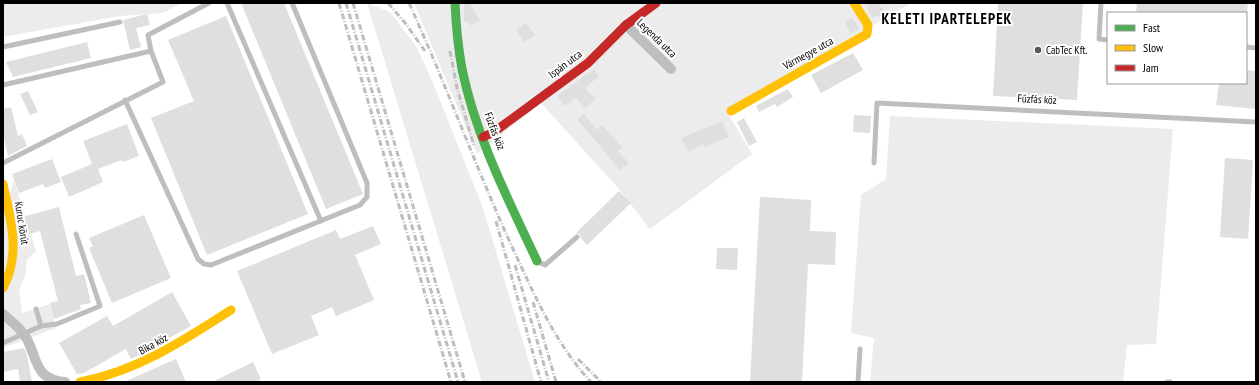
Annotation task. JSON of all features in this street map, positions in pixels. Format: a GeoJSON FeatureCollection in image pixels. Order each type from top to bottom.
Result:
{"type":"FeatureCollection","features":[{"type":"Feature","properties":{"kind":"street","name":"Fűzfás köz"},"geometry":{"type":"LineString","coordinates":[[454,3],[457,40],[464,78],[483,137],[515,214],[537,261]]}},
{"type":"Feature","properties":{"kind":"street","name":"Ispán utca"},"geometry":{"type":"LineString","coordinates":[[483,137],[494,132],[588,63],[626,25],[656,3]]}},
{"type":"Feature","properties":{"kind":"street","name":"Vármegye utca"},"geometry":{"type":"LineString","coordinates":[[731,111],[867,34],[868,25],[854,3]]}},
{"type":"Feature","properties":{"kind":"street","name":"Legenda utca"},"geometry":{"type":"LineString","coordinates":[[626,25],[671,69]]}},
{"type":"Feature","properties":{"kind":"street","name":"Kuruc körút"},"geometry":{"type":"LineString","coordinates":[[3,184],[11,221],[14,257],[11,274],[3,288]]}},
{"type":"Feature","properties":{"kind":"street","name":"Bika köz"},"geometry":{"type":"LineString","coordinates":[[80,382],[102,378],[127,370],[150,360],[230,310]]}},
{"type":"Feature","properties":{"kind":"street"},"geometry":{"type":"LineString","coordinates":[[3,314],[23,334],[36,365],[43,374],[51,379],[65,382]]}},
{"type":"Feature","properties":{"kind":"lane"},"geometry":{"type":"LineString","coordinates":[[3,163],[162,82],[151,51],[148,36],[209,3]]}},
{"type":"Feature","properties":{"kind":"lane"},"geometry":{"type":"LineString","coordinates":[[227,3],[320,221]]}},
{"type":"Feature","properties":{"kind":"lane"},"geometry":{"type":"LineString","coordinates":[[125,100],[200,262],[211,265],[360,205],[366,200],[368,188],[292,3]]}},
{"type":"Feature","properties":{"kind":"lane"},"geometry":{"type":"LineString","coordinates":[[1101,3],[1098,39],[1107,40]]}},
{"type":"Feature","properties":{"kind":"lane"},"geometry":{"type":"LineString","coordinates":[[3,46],[120,22]]}},
{"type":"Feature","properties":{"kind":"lane"},"geometry":{"type":"LineString","coordinates":[[3,85],[151,51]]}},
{"type":"Feature","properties":{"kind":"lane","name":"Fűzfás köz"},"geometry":{"type":"LineString","coordinates":[[874,163],[877,102],[1256,122]]}},
{"type":"Feature","properties":{"kind":"lane"},"geometry":{"type":"LineString","coordinates":[[3,343],[41,326],[57,324],[100,306],[76,234]]}},
{"type":"Feature","properties":{"kind":"lane"},"geometry":{"type":"LineString","coordinates":[[537,261],[539,264],[545,265],[577,237]]}},
{"type":"Feature","properties":{"kind":"lane"},"geometry":{"type":"LineString","coordinates":[[36,308],[41,326]]}},
{"type":"Feature","properties":{"kind":"lane"},"geometry":{"type":"LineString","coordinates":[[858,382],[860,349]]}},
{"type":"Feature","properties":{"kind":"shaded area"},"geometry":{"type":"Polygon","coordinates":[[[3,3],[182,3],[163,13],[120,16],[3,37],[3,3]]]}},
{"type":"Feature","properties":{"kind":"shaded area"},"geometry":{"type":"Polygon","coordinates":[[[367,3],[390,12],[416,46],[431,78],[483,208],[535,382],[482,382],[367,3]]]}},
{"type":"Feature","properties":{"kind":"shaded area"},"geometry":{"type":"Polygon","coordinates":[[[414,3],[911,3],[726,110],[752,154],[650,229],[618,188],[541,103],[477,154],[414,3]]]}},
{"type":"Feature","properties":{"kind":"shaded area"},"geometry":{"type":"Polygon","coordinates":[[[890,116],[1173,129],[1156,344],[1127,345],[1123,382],[870,382],[874,338],[851,333],[861,195],[886,179],[890,116]]]}},
{"type":"Feature","properties":{"kind":"shaded area"},"geometry":{"type":"Polygon","coordinates":[[[14,180],[36,251],[27,260],[25,276],[19,290],[22,313],[50,304],[56,328],[3,348],[3,213],[14,180]]]}},
{"type":"Feature","properties":{"kind":"building"},"geometry":{"type":"Polygon","coordinates":[[[241,3],[284,3],[363,194],[326,209],[241,3]]]}},
{"type":"Feature","properties":{"kind":"building"},"geometry":{"type":"Polygon","coordinates":[[[469,3],[480,20],[471,26],[468,21],[466,23],[464,21],[464,5],[469,3]]]}},
{"type":"Feature","properties":{"kind":"building"},"geometry":{"type":"Polygon","coordinates":[[[871,3],[878,3],[885,13],[879,17],[877,15],[873,18],[866,7],[871,3]]]}},
{"type":"Feature","properties":{"kind":"building","name":"CabTec Kft."},"geometry":{"type":"Polygon","coordinates":[[[998,3],[1083,3],[1077,100],[993,96],[998,3]]]}},
{"type":"Feature","properties":{"kind":"building"},"geometry":{"type":"Polygon","coordinates":[[[1137,3],[1248,3],[1247,13],[1136,12],[1137,3]]]}},
{"type":"Feature","properties":{"kind":"building"},"geometry":{"type":"Polygon","coordinates":[[[147,14],[150,25],[136,28],[141,47],[130,50],[123,20],[147,14]]]}},
{"type":"Feature","properties":{"kind":"building"},"geometry":{"type":"Polygon","coordinates":[[[226,16],[308,214],[207,255],[151,118],[194,101],[168,40],[226,16]]]}},
{"type":"Feature","properties":{"kind":"building"},"geometry":{"type":"Polygon","coordinates":[[[853,18],[859,29],[850,34],[845,21],[853,18]]]}},
{"type":"Feature","properties":{"kind":"building"},"geometry":{"type":"Polygon","coordinates":[[[526,23],[535,35],[524,42],[516,30],[526,23]]]}},
{"type":"Feature","properties":{"kind":"building"},"geometry":{"type":"Polygon","coordinates":[[[87,42],[91,58],[13,77],[6,62],[87,42]]]}},
{"type":"Feature","properties":{"kind":"building"},"geometry":{"type":"Polygon","coordinates":[[[808,52],[810,56],[799,63],[797,58],[808,52]]]}},
{"type":"Feature","properties":{"kind":"building"},"geometry":{"type":"Polygon","coordinates":[[[853,53],[863,70],[821,93],[811,75],[853,53]]]}},
{"type":"Feature","properties":{"kind":"building"},"geometry":{"type":"Polygon","coordinates":[[[594,69],[599,76],[585,88],[595,99],[585,108],[576,98],[565,106],[557,96],[594,69]]]}},
{"type":"Feature","properties":{"kind":"building"},"geometry":{"type":"Polygon","coordinates":[[[1247,70],[1255,71],[1256,109],[1216,105],[1219,84],[1247,84],[1247,70]]]}},
{"type":"Feature","properties":{"kind":"building"},"geometry":{"type":"Polygon","coordinates":[[[788,89],[793,97],[777,107],[775,104],[759,112],[756,106],[788,89]]]}},
{"type":"Feature","properties":{"kind":"building"},"geometry":{"type":"Polygon","coordinates":[[[28,91],[38,112],[30,115],[20,94],[28,91]]]}},
{"type":"Feature","properties":{"kind":"building"},"geometry":{"type":"Polygon","coordinates":[[[11,107],[18,136],[22,134],[27,146],[8,156],[3,134],[3,109],[11,107]]]}},
{"type":"Feature","properties":{"kind":"building"},"geometry":{"type":"Polygon","coordinates":[[[584,114],[597,130],[602,125],[622,147],[618,151],[629,163],[620,170],[577,119],[584,114]]]}},
{"type":"Feature","properties":{"kind":"building"},"geometry":{"type":"Polygon","coordinates":[[[854,115],[871,116],[870,133],[853,132],[854,115]]]}},
{"type":"Feature","properties":{"kind":"building"},"geometry":{"type":"Polygon","coordinates":[[[744,118],[757,142],[749,146],[737,122],[744,118]]]}},
{"type":"Feature","properties":{"kind":"building"},"geometry":{"type":"Polygon","coordinates":[[[722,121],[729,137],[704,147],[703,144],[689,152],[681,138],[722,121]]]}},
{"type":"Feature","properties":{"kind":"building"},"geometry":{"type":"Polygon","coordinates":[[[127,124],[139,156],[123,162],[122,160],[98,169],[103,182],[69,197],[61,177],[92,164],[83,141],[127,124]]]}},
{"type":"Feature","properties":{"kind":"building"},"geometry":{"type":"Polygon","coordinates":[[[1225,158],[1253,160],[1248,239],[1220,237],[1225,158]]]}},
{"type":"Feature","properties":{"kind":"building"},"geometry":{"type":"Polygon","coordinates":[[[52,159],[61,182],[45,188],[43,184],[19,193],[12,174],[52,159]]]}},
{"type":"Feature","properties":{"kind":"building"},"geometry":{"type":"Polygon","coordinates":[[[619,191],[631,203],[587,245],[581,238],[580,234],[576,233],[619,191]]]}},
{"type":"Feature","properties":{"kind":"building"},"geometry":{"type":"Polygon","coordinates":[[[760,197],[811,200],[810,231],[836,232],[835,265],[808,264],[802,382],[750,381],[760,197]]]}},
{"type":"Feature","properties":{"kind":"building"},"geometry":{"type":"Polygon","coordinates":[[[59,207],[76,276],[84,274],[91,303],[80,305],[81,309],[54,319],[50,303],[58,301],[40,231],[27,235],[22,217],[59,207]]]}},
{"type":"Feature","properties":{"kind":"building"},"geometry":{"type":"Polygon","coordinates":[[[144,215],[171,278],[112,303],[89,248],[93,246],[89,238],[144,215]]]}},
{"type":"Feature","properties":{"kind":"building"},"geometry":{"type":"Polygon","coordinates":[[[373,226],[381,244],[355,255],[374,300],[336,316],[332,307],[311,316],[319,335],[272,354],[237,271],[336,230],[340,239],[373,226]]]}},
{"type":"Feature","properties":{"kind":"building"},"geometry":{"type":"Polygon","coordinates":[[[717,248],[738,248],[737,270],[716,269],[717,248]]]}},
{"type":"Feature","properties":{"kind":"building"},"geometry":{"type":"Polygon","coordinates":[[[172,292],[191,326],[131,359],[126,349],[84,373],[77,374],[59,343],[107,316],[113,326],[172,292]]]}},
{"type":"Feature","properties":{"kind":"building"},"geometry":{"type":"Polygon","coordinates":[[[24,348],[27,355],[32,382],[20,382],[18,369],[3,372],[3,352],[24,348]]]}},
{"type":"Feature","properties":{"kind":"building"},"geometry":{"type":"Polygon","coordinates":[[[176,359],[186,382],[124,382],[144,373],[176,359]]]}},
{"type":"Feature","properties":{"kind":"building"},"geometry":{"type":"Polygon","coordinates":[[[253,362],[261,379],[255,382],[212,382],[253,362]]]}},
{"type":"Feature","properties":{"kind":"railway"},"geometry":{"type":"LineString","coordinates":[[339,3],[451,382]]}},
{"type":"Feature","properties":{"kind":"railway"},"geometry":{"type":"LineString","coordinates":[[346,3],[458,382]]}},
{"type":"Feature","properties":{"kind":"railway"},"geometry":{"type":"LineString","coordinates":[[353,3],[465,382]]}},
{"type":"Feature","properties":{"kind":"railway"},"geometry":{"type":"LineString","coordinates":[[388,3],[406,24],[425,51]]}},
{"type":"Feature","properties":{"kind":"railway"},"geometry":{"type":"LineString","coordinates":[[409,3],[436,64],[499,218],[529,284],[556,335],[578,367],[591,382]]}},
{"type":"Feature","properties":{"kind":"railway"},"geometry":{"type":"LineString","coordinates":[[450,51],[457,88],[474,146]]}},
{"type":"Feature","properties":{"kind":"railway"},"geometry":{"type":"LineString","coordinates":[[496,221],[541,382]]}},
{"type":"Feature","properties":{"kind":"railway"},"geometry":{"type":"LineString","coordinates":[[515,265],[549,382]]}},
{"type":"Feature","properties":{"kind":"railway"},"geometry":{"type":"LineString","coordinates":[[533,302],[556,382]]}},
{"type":"Feature","properties":{"kind":"railway"},"geometry":{"type":"LineString","coordinates":[[578,359],[601,382]]}},
{"type":"Feature","properties":{"kind":"traffic: fast"},"geometry":{"type":"LineString","coordinates":[[455,3],[459,52],[468,94],[484,143],[504,191],[537,261]]}},
{"type":"Feature","properties":{"kind":"traffic: slow"},"geometry":{"type":"LineString","coordinates":[[731,111],[867,34],[868,25],[854,3]]}},
{"type":"Feature","properties":{"kind":"traffic: slow"},"geometry":{"type":"LineString","coordinates":[[3,184],[13,237],[12,262],[3,288]]}},
{"type":"Feature","properties":{"kind":"traffic: slow"},"geometry":{"type":"LineString","coordinates":[[80,382],[121,370],[159,354],[231,310]]}},
{"type":"Feature","properties":{"kind":"traffic: jam"},"geometry":{"type":"LineString","coordinates":[[483,137],[494,132],[588,63],[626,25],[656,3]]}},
{"type":"Feature","properties":{"kind":"place","name":"CabTec Kft."},"geometry":{"type":"Point","coordinates":[1038,50]}},
{"type":"Feature","properties":{"kind":"district","name":"KELETI IPARTELEPEK"},"geometry":{"type":"Point","coordinates":[947,18]}}]}
